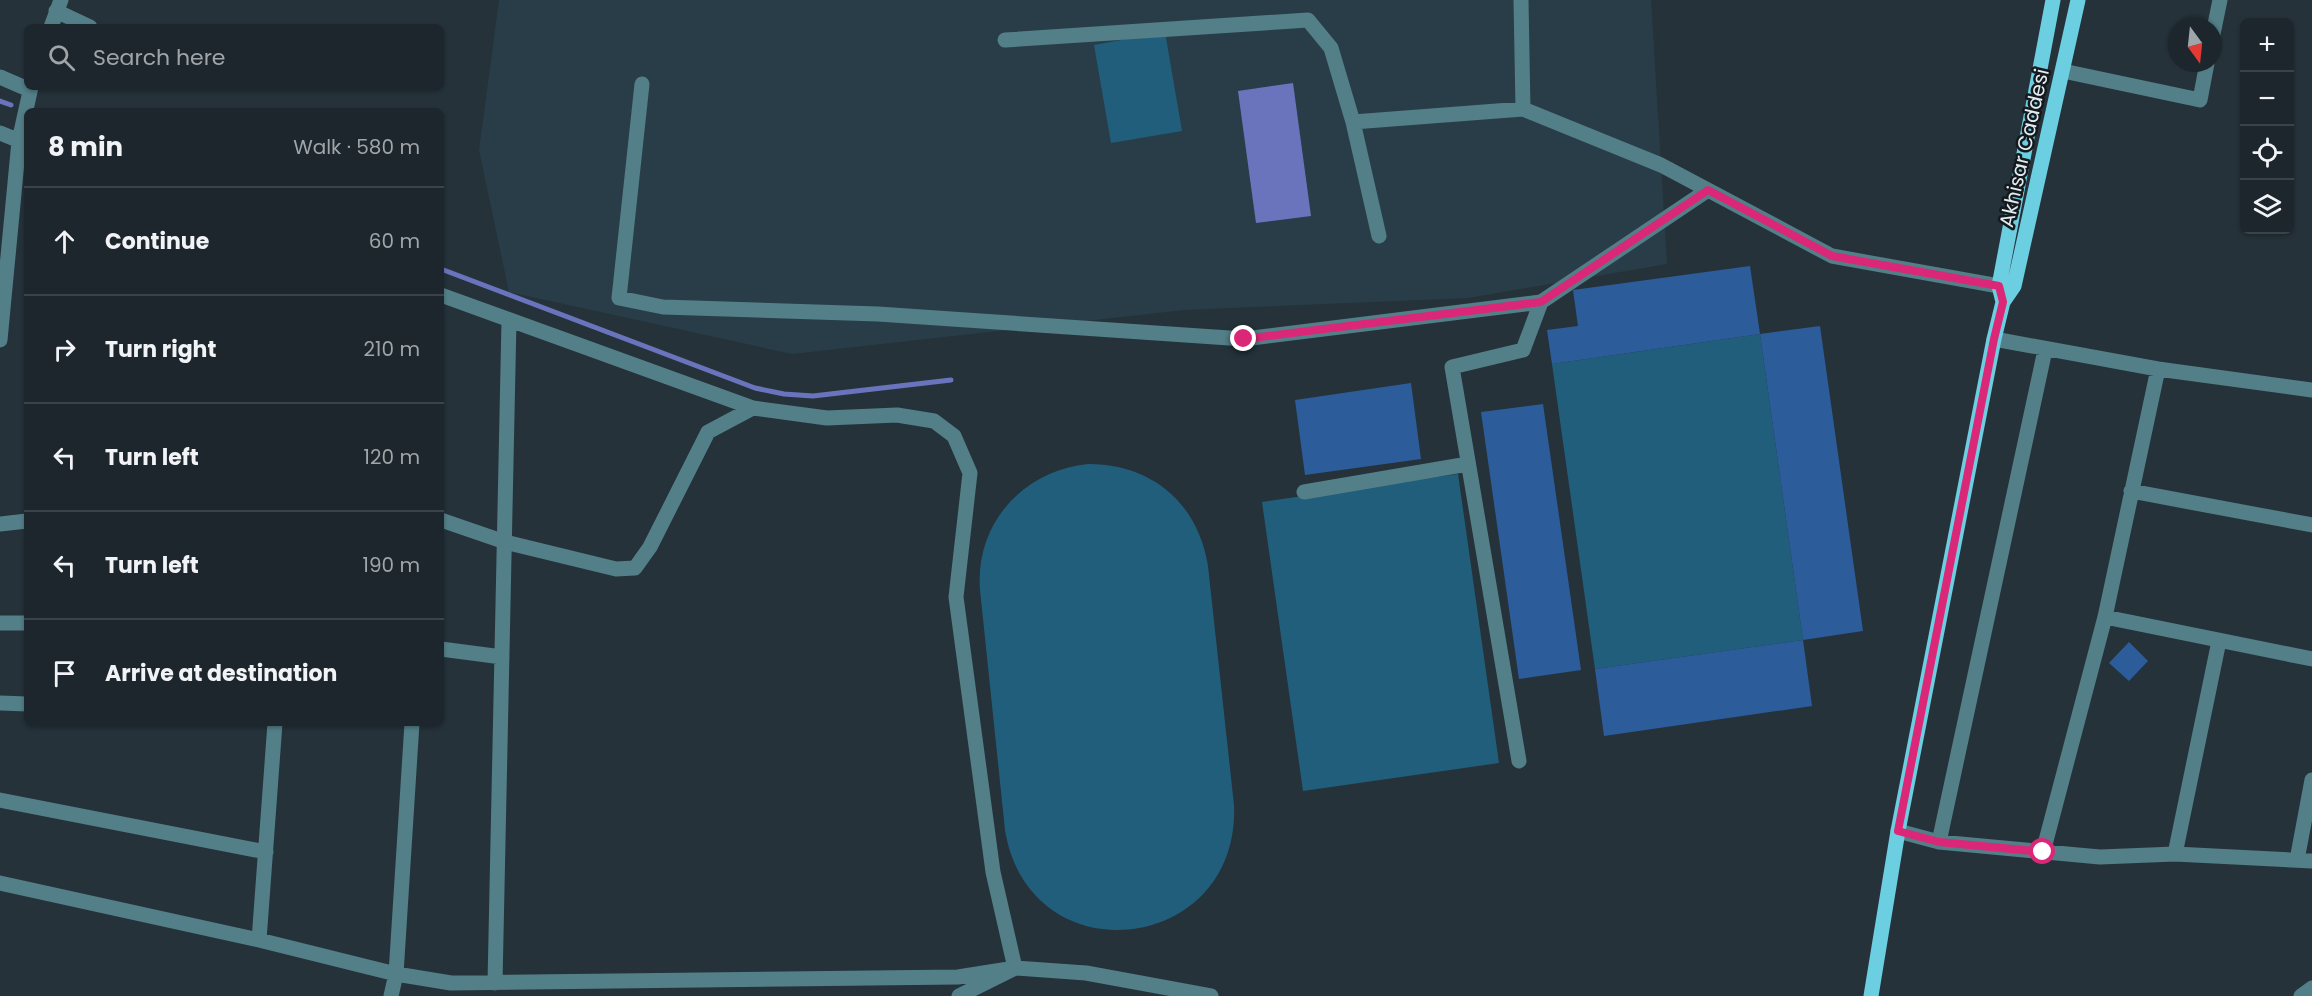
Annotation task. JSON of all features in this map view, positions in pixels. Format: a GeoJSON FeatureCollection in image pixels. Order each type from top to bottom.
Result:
{"type":"FeatureCollection","features":[{"type":"Feature","properties":{"kind":"main road"},"geometry":{"type":"LineString","coordinates":[[1871,996],[1898,831],[2003,302],[1999,286],[2053,0]]}},
{"type":"Feature","properties":{"kind":"main road","name":"Akhisar Caddesi"},"geometry":{"type":"LineString","coordinates":[[2003,302],[2014,286],[2078,0]]}},
{"type":"Feature","properties":{"kind":"main road"},"geometry":{"type":"LineString","coordinates":[[2041,67],[2063,71]]}},
{"type":"Feature","properties":{"kind":"street"},"geometry":{"type":"LineString","coordinates":[[1521,0],[1523,109]]}},
{"type":"Feature","properties":{"kind":"street"},"geometry":{"type":"LineString","coordinates":[[2216,18],[2220,0]]}},
{"type":"Feature","properties":{"kind":"street"},"geometry":{"type":"LineString","coordinates":[[52,24],[58,5],[86,24]]}},
{"type":"Feature","properties":{"kind":"street"},"geometry":{"type":"LineString","coordinates":[[1005,40],[1308,20],[1330,48],[1353,122],[1379,236]]}},
{"type":"Feature","properties":{"kind":"street"},"geometry":{"type":"LineString","coordinates":[[2063,71],[2200,100],[2205,72]]}},
{"type":"Feature","properties":{"kind":"street"},"geometry":{"type":"LineString","coordinates":[[0,77],[24,86]]}},
{"type":"Feature","properties":{"kind":"street"},"geometry":{"type":"LineString","coordinates":[[642,84],[619,298],[663,307],[878,314],[1244,339],[1541,302],[1708,190]]}},
{"type":"Feature","properties":{"kind":"street"},"geometry":{"type":"LineString","coordinates":[[28,108],[31,90]]}},
{"type":"Feature","properties":{"kind":"street"},"geometry":{"type":"LineString","coordinates":[[1353,122],[1523,109],[1661,165],[1832,256],[1999,286]]}},
{"type":"Feature","properties":{"kind":"street"},"geometry":{"type":"LineString","coordinates":[[0,133],[23,142],[4,256],[0,340]]}},
{"type":"Feature","properties":{"kind":"street"},"geometry":{"type":"LineString","coordinates":[[444,296],[753,408],[827,418],[897,415],[934,421],[954,436],[970,473],[956,597],[993,872],[1016,968]]}},
{"type":"Feature","properties":{"kind":"street"},"geometry":{"type":"LineString","coordinates":[[1519,761],[1452,367],[1523,350],[1541,302]]}},
{"type":"Feature","properties":{"kind":"street"},"geometry":{"type":"LineString","coordinates":[[495,983],[509,320]]}},
{"type":"Feature","properties":{"kind":"street"},"geometry":{"type":"LineString","coordinates":[[1994,339],[2158,369],[2312,390]]}},
{"type":"Feature","properties":{"kind":"street"},"geometry":{"type":"LineString","coordinates":[[1939,842],[2045,350]]}},
{"type":"Feature","properties":{"kind":"street"},"geometry":{"type":"LineString","coordinates":[[2043,852],[2105,617],[2158,369]]}},
{"type":"Feature","properties":{"kind":"street"},"geometry":{"type":"LineString","coordinates":[[444,521],[505,542],[616,569],[635,568],[650,547],[708,432],[753,408]]}},
{"type":"Feature","properties":{"kind":"street"},"geometry":{"type":"LineString","coordinates":[[1304,492],[1468,464]]}},
{"type":"Feature","properties":{"kind":"street"},"geometry":{"type":"LineString","coordinates":[[2132,491],[2312,525]]}},
{"type":"Feature","properties":{"kind":"street"},"geometry":{"type":"LineString","coordinates":[[0,524],[24,521]]}},
{"type":"Feature","properties":{"kind":"street"},"geometry":{"type":"LineString","coordinates":[[2105,617],[2312,659]]}},
{"type":"Feature","properties":{"kind":"street"},"geometry":{"type":"LineString","coordinates":[[0,623],[24,623]]}},
{"type":"Feature","properties":{"kind":"street"},"geometry":{"type":"LineString","coordinates":[[2175,854],[2219,641]]}},
{"type":"Feature","properties":{"kind":"street"},"geometry":{"type":"LineString","coordinates":[[444,649],[502,657]]}},
{"type":"Feature","properties":{"kind":"street"},"geometry":{"type":"LineString","coordinates":[[0,703],[24,704]]}},
{"type":"Feature","properties":{"kind":"street"},"geometry":{"type":"LineString","coordinates":[[259,940],[267,852],[274,726]]}},
{"type":"Feature","properties":{"kind":"street"},"geometry":{"type":"LineString","coordinates":[[391,996],[396,974],[412,726]]}},
{"type":"Feature","properties":{"kind":"street"},"geometry":{"type":"LineString","coordinates":[[1898,831],[1939,842],[2100,857],[2175,854],[2304,860],[2312,780]]}},
{"type":"Feature","properties":{"kind":"street"},"geometry":{"type":"LineString","coordinates":[[0,800],[267,852]]}},
{"type":"Feature","properties":{"kind":"street"},"geometry":{"type":"LineString","coordinates":[[0,883],[259,940],[396,974],[452,983],[958,977],[1016,968],[1086,973],[1211,996]]}},
{"type":"Feature","properties":{"kind":"street"},"geometry":{"type":"LineString","coordinates":[[959,996],[1016,968]]}},
{"type":"Feature","properties":{"kind":"street"},"geometry":{"type":"LineString","coordinates":[[2301,996],[2312,988]]}},
{"type":"Feature","properties":{"kind":"shaded area"},"geometry":{"type":"Polygon","coordinates":[[[499,0],[1651,0],[1667,264],[1468,298],[1184,310],[792,354],[509,292],[479,150],[499,0]]]}},
{"type":"Feature","properties":{"kind":"shaded area"},"geometry":{"type":"Polygon","coordinates":[[[1165,32],[1182,131],[1111,143],[1094,45],[1165,32]]]}},
{"type":"Feature","properties":{"kind":"shaded area"},"geometry":{"type":"Polygon","coordinates":[[[1760,334],[1803,640],[1595,669],[1552,364],[1760,334]]]}},
{"type":"Feature","properties":{"kind":"shaded area"},"geometry":{"type":"Polygon","coordinates":[[[1088,464],[1132,471],[1168,491],[1183,506],[1194,523],[1203,544],[1208,566],[1234,805],[1227,855],[1204,893],[1171,918],[1131,929],[1090,927],[1052,910],[1022,878],[1005,830],[980,590],[980,566],[985,543],[1007,505],[1043,477],[1064,469],[1088,464]]]}},
{"type":"Feature","properties":{"kind":"shaded area"},"geometry":{"type":"Polygon","coordinates":[[[1458,474],[1499,763],[1303,791],[1262,502],[1458,474]]]}},
{"type":"Feature","properties":{"kind":"water"},"geometry":{"type":"Polygon","coordinates":[[[1293,83],[1311,216],[1256,223],[1238,91],[1293,83]]]}},
{"type":"Feature","properties":{"kind":"building"},"geometry":{"type":"Polygon","coordinates":[[[1750,266],[1760,334],[1552,364],[1547,330],[1578,326],[1573,290],[1750,266]]]}},
{"type":"Feature","properties":{"kind":"building"},"geometry":{"type":"Polygon","coordinates":[[[1820,326],[1863,631],[1803,640],[1760,334],[1820,326]]]}},
{"type":"Feature","properties":{"kind":"building"},"geometry":{"type":"Polygon","coordinates":[[[1411,383],[1421,459],[1305,475],[1295,400],[1411,383]]]}},
{"type":"Feature","properties":{"kind":"building"},"geometry":{"type":"Polygon","coordinates":[[[1543,404],[1581,670],[1519,679],[1481,412],[1543,404]]]}},
{"type":"Feature","properties":{"kind":"building"},"geometry":{"type":"Polygon","coordinates":[[[1803,640],[1812,706],[1604,736],[1595,669],[1803,640]]]}},
{"type":"Feature","properties":{"kind":"building"},"geometry":{"type":"Polygon","coordinates":[[[2129,642],[2148,661],[2129,681],[2109,663],[2129,642]]]}},
{"type":"Feature","properties":{"kind":"waterway"},"geometry":{"type":"LineString","coordinates":[[0,101],[11,105]]}},
{"type":"Feature","properties":{"kind":"waterway"},"geometry":{"type":"LineString","coordinates":[[444,270],[755,388],[784,394],[813,396],[951,380]]}},
{"type":"Feature","properties":{"kind":"route"},"geometry":{"type":"LineString","coordinates":[[1244,339],[1541,302],[1708,190],[1832,256],[1999,286],[2003,302],[1898,831],[1939,842],[2043,852]]}}]}
